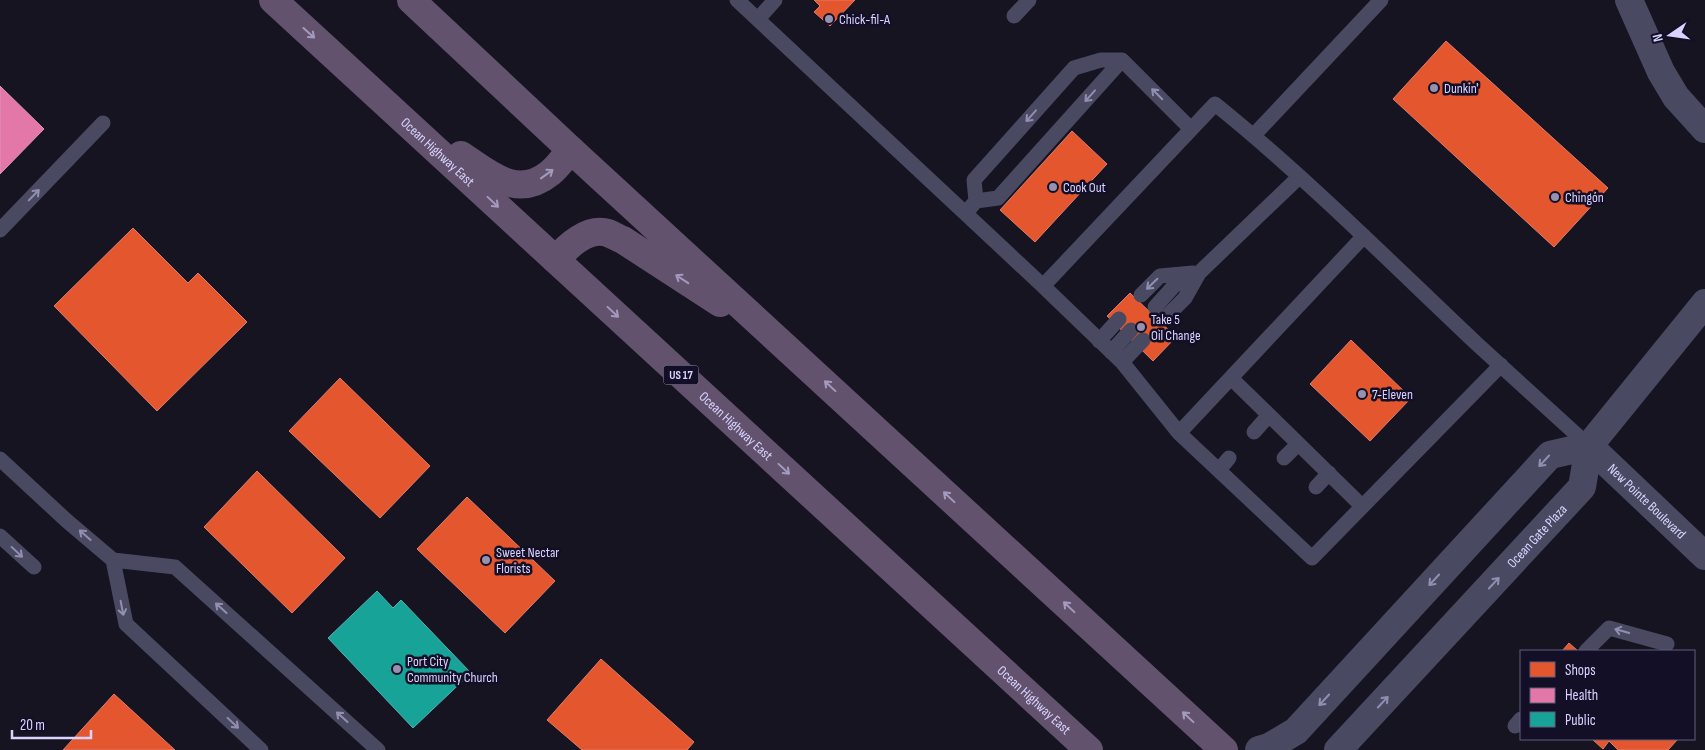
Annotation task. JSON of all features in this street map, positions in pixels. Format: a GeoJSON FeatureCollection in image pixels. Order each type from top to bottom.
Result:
{"type":"FeatureCollection","features":[{"type":"Feature","properties":{"kind":"highway","name":"Ocean Highway East"},"geometry":{"type":"LineString","coordinates":[[273,0],[1089,750]]}},
{"type":"Feature","properties":{"kind":"highway"},"geometry":{"type":"LineString","coordinates":[[411,0],[490,72],[571,150],[1224,750]]}},
{"type":"Feature","properties":{"kind":"highway"},"geometry":{"type":"LineString","coordinates":[[399,116],[503,182],[519,186],[534,182],[550,173],[571,150]]}},
{"type":"Feature","properties":{"kind":"highway"},"geometry":{"type":"LineString","coordinates":[[556,260],[566,247],[579,239],[596,232],[607,233],[623,240],[782,343]]}},
{"type":"Feature","properties":{"kind":"highway"},"geometry":{"type":"LineString","coordinates":[[1005,673],[1112,750]]}},
{"type":"Feature","properties":{"kind":"street"},"geometry":{"type":"LineString","coordinates":[[1629,0],[1661,72],[1676,97],[1705,129]]}},
{"type":"Feature","properties":{"kind":"street","name":"Ocean Gate Plaza"},"geometry":{"type":"LineString","coordinates":[[1338,750],[1582,487],[1589,446],[1705,303]]}},
{"type":"Feature","properties":{"kind":"street"},"geometry":{"type":"LineString","coordinates":[[1259,750],[1269,748],[1296,730],[1550,455],[1589,446]]}},
{"type":"Feature","properties":{"kind":"street","name":"New Pointe Boulevard"},"geometry":{"type":"LineString","coordinates":[[1589,446],[1705,556]]}},
{"type":"Feature","properties":{"kind":"lane"},"geometry":{"type":"LineString","coordinates":[[737,0],[966,213],[1122,362],[1179,433],[1218,470],[1251,490],[1285,523],[1312,558],[1501,365]]}},
{"type":"Feature","properties":{"kind":"lane"},"geometry":{"type":"LineString","coordinates":[[758,19],[775,0]]}},
{"type":"Feature","properties":{"kind":"lane"},"geometry":{"type":"LineString","coordinates":[[1014,16],[1028,0]]}},
{"type":"Feature","properties":{"kind":"lane"},"geometry":{"type":"LineString","coordinates":[[1254,135],[1381,0]]}},
{"type":"Feature","properties":{"kind":"lane"},"geometry":{"type":"LineString","coordinates":[[976,201],[974,180],[1074,68],[1101,60],[1122,60],[1191,129]]}},
{"type":"Feature","properties":{"kind":"lane"},"geometry":{"type":"LineString","coordinates":[[966,213],[976,201],[998,198],[1122,60]]}},
{"type":"Feature","properties":{"kind":"lane"},"geometry":{"type":"LineString","coordinates":[[1043,286],[1215,104],[1254,135],[1589,446]]}},
{"type":"Feature","properties":{"kind":"lane"},"geometry":{"type":"LineString","coordinates":[[0,230],[103,123]]}},
{"type":"Feature","properties":{"kind":"lane"},"geometry":{"type":"LineString","coordinates":[[1161,312],[1174,286],[1200,272],[1299,177]]}},
{"type":"Feature","properties":{"kind":"lane"},"geometry":{"type":"LineString","coordinates":[[1179,433],[1364,236]]}},
{"type":"Feature","properties":{"kind":"lane"},"geometry":{"type":"LineString","coordinates":[[1141,295],[1160,276],[1200,272]]}},
{"type":"Feature","properties":{"kind":"lane"},"geometry":{"type":"LineString","coordinates":[[1099,341],[1119,320]]}},
{"type":"Feature","properties":{"kind":"lane"},"geometry":{"type":"LineString","coordinates":[[1111,352],[1137,335],[1122,362]]}},
{"type":"Feature","properties":{"kind":"lane"},"geometry":{"type":"LineString","coordinates":[[1231,378],[1362,506]]}},
{"type":"Feature","properties":{"kind":"lane"},"geometry":{"type":"LineString","coordinates":[[1254,432],[1269,415]]}},
{"type":"Feature","properties":{"kind":"lane"},"geometry":{"type":"LineString","coordinates":[[1284,458],[1298,444]]}},
{"type":"Feature","properties":{"kind":"lane"},"geometry":{"type":"LineString","coordinates":[[1218,470],[1229,458]]}},
{"type":"Feature","properties":{"kind":"lane"},"geometry":{"type":"LineString","coordinates":[[0,459],[113,560],[175,567],[378,750]]}},
{"type":"Feature","properties":{"kind":"lane"},"geometry":{"type":"LineString","coordinates":[[1316,487],[1328,473]]}},
{"type":"Feature","properties":{"kind":"lane"},"geometry":{"type":"LineString","coordinates":[[0,536],[34,567]]}},
{"type":"Feature","properties":{"kind":"lane"},"geometry":{"type":"LineString","coordinates":[[113,560],[126,624],[261,750]]}},
{"type":"Feature","properties":{"kind":"lane"},"geometry":{"type":"LineString","coordinates":[[1587,650],[1609,628],[1667,644]]}},
{"type":"Feature","properties":{"kind":"building: Shops","name":"Chick-fil-A"},"geometry":{"type":"Polygon","coordinates":[[[814,0],[855,0],[830,26],[814,12],[820,6],[814,0]]]}},
{"type":"Feature","properties":{"kind":"building: Shops"},"geometry":{"type":"Polygon","coordinates":[[[1446,41],[1608,188],[1554,247],[1393,99],[1446,41]]]}},
{"type":"Feature","properties":{"kind":"building: Shops","name":"Cook Out"},"geometry":{"type":"Polygon","coordinates":[[[1072,131],[1107,164],[1035,242],[1000,210],[1072,131]]]}},
{"type":"Feature","properties":{"kind":"building: Shops"},"geometry":{"type":"Polygon","coordinates":[[[133,228],[188,283],[198,273],[247,322],[157,411],[54,306],[133,228]]]}},
{"type":"Feature","properties":{"kind":"building: Shops","name":"Take 5 Oil Change"},"geometry":{"type":"Polygon","coordinates":[[[1130,293],[1176,337],[1153,361],[1107,316],[1130,293]]]}},
{"type":"Feature","properties":{"kind":"building: Shops"},"geometry":{"type":"Polygon","coordinates":[[[1351,340],[1411,398],[1370,441],[1310,384],[1351,340]]]}},
{"type":"Feature","properties":{"kind":"building: Shops"},"geometry":{"type":"Polygon","coordinates":[[[340,378],[430,466],[380,518],[289,431],[340,378]]]}},
{"type":"Feature","properties":{"kind":"building: Shops"},"geometry":{"type":"Polygon","coordinates":[[[257,471],[345,558],[292,613],[204,527],[257,471]]]}},
{"type":"Feature","properties":{"kind":"building: Shops"},"geometry":{"type":"Polygon","coordinates":[[[467,497],[555,581],[505,633],[417,549],[467,497]]]}},
{"type":"Feature","properties":{"kind":"building: Shops"},"geometry":{"type":"Polygon","coordinates":[[[1569,643],[1577,650],[1563,650],[1569,643]]]}},
{"type":"Feature","properties":{"kind":"building: Shops"},"geometry":{"type":"Polygon","coordinates":[[[601,659],[694,742],[687,750],[582,750],[547,720],[601,659]]]}},
{"type":"Feature","properties":{"kind":"building: Shops"},"geometry":{"type":"Polygon","coordinates":[[[114,694],[175,750],[63,750],[114,694]]]}},
{"type":"Feature","properties":{"kind":"building: Shops"},"geometry":{"type":"Polygon","coordinates":[[[1593,740],[1677,740],[1668,750],[1618,750],[1609,741],[1603,749],[1593,740]]]}},
{"type":"Feature","properties":{"kind":"building: Health"},"geometry":{"type":"Polygon","coordinates":[[[0,86],[44,129],[0,174],[0,86]]]}},
{"type":"Feature","properties":{"kind":"building: Public"},"geometry":{"type":"Polygon","coordinates":[[[377,591],[393,608],[401,600],[471,673],[413,728],[328,638],[377,591]]]}},
{"type":"Feature","properties":{"kind":"place","name":"Chick-fil-A"},"geometry":{"type":"Point","coordinates":[829,19]}},
{"type":"Feature","properties":{"kind":"place","name":"Dunkin'"},"geometry":{"type":"Point","coordinates":[1434,88]}},
{"type":"Feature","properties":{"kind":"place","name":"Cook Out"},"geometry":{"type":"Point","coordinates":[1053,187]}},
{"type":"Feature","properties":{"kind":"place","name":"Chingón"},"geometry":{"type":"Point","coordinates":[1555,197]}},
{"type":"Feature","properties":{"kind":"place","name":"Take 5 Oil Change"},"geometry":{"type":"Point","coordinates":[1141,327]}},
{"type":"Feature","properties":{"kind":"place","name":"7-Eleven"},"geometry":{"type":"Point","coordinates":[1362,394]}},
{"type":"Feature","properties":{"kind":"place","name":"Sweet Nectar Florists"},"geometry":{"type":"Point","coordinates":[486,560]}},
{"type":"Feature","properties":{"kind":"place","name":"Port City Community Church"},"geometry":{"type":"Point","coordinates":[397,669]}}]}
